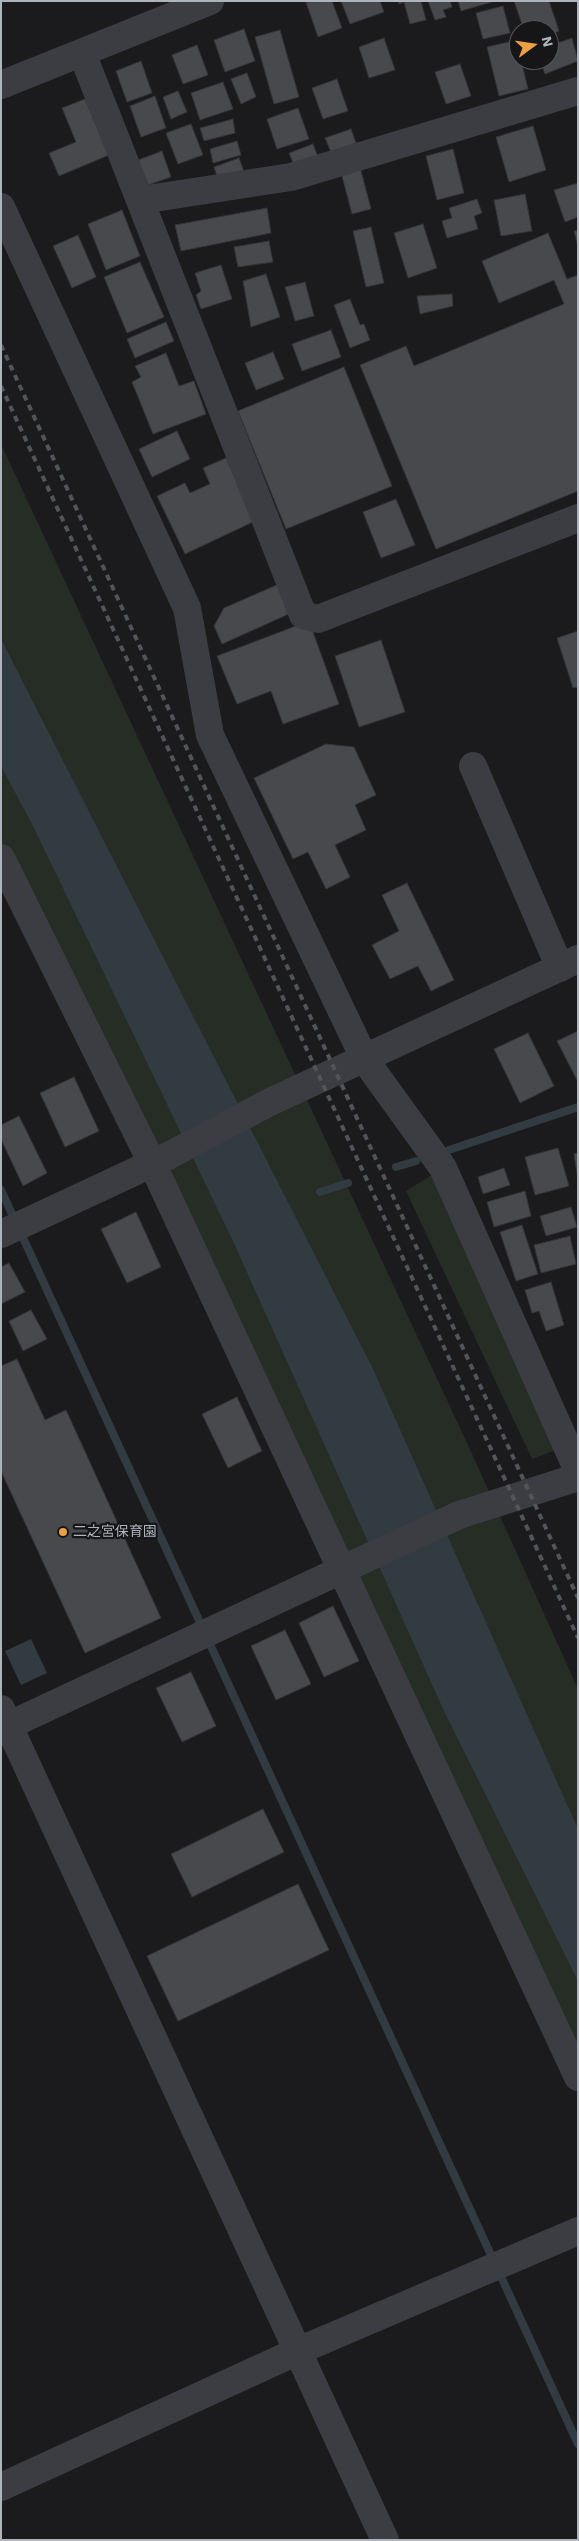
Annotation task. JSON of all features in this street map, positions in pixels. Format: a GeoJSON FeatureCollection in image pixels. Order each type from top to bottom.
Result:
{"type":"FeatureCollection","features":[{"type":"Feature","properties":{"kind":"street"},"geometry":{"type":"LineString","coordinates":[[1,85],[210,1]]}},
{"type":"Feature","properties":{"kind":"street"},"geometry":{"type":"LineString","coordinates":[[82,53],[303,615],[318,619],[578,518]]}},
{"type":"Feature","properties":{"kind":"street"},"geometry":{"type":"LineString","coordinates":[[140,200],[291,176],[578,91]]}},
{"type":"Feature","properties":{"kind":"street"},"geometry":{"type":"LineString","coordinates":[[1,207],[187,608],[210,735],[365,1060],[443,1168],[578,1471]]}},
{"type":"Feature","properties":{"kind":"street"},"geometry":{"type":"LineString","coordinates":[[16,1227],[160,1160],[270,1102],[365,1060],[569,964],[473,766]]}},
{"type":"Feature","properties":{"kind":"street"},"geometry":{"type":"LineString","coordinates":[[1,858],[160,1160],[348,1566],[578,2076]]}},
{"type":"Feature","properties":{"kind":"street"},"geometry":{"type":"LineString","coordinates":[[385,2540],[4,1721],[205,1635],[459,1515],[578,1477]]}},
{"type":"Feature","properties":{"kind":"street"},"geometry":{"type":"LineString","coordinates":[[1,2487],[298,2351],[578,2231]]}},
{"type":"Feature","properties":{"kind":"shaded area"},"geometry":{"type":"Polygon","coordinates":[[[1,444],[468,1445],[578,1689],[578,2077],[1,858],[1,444]]]}},
{"type":"Feature","properties":{"kind":"shaded area"},"geometry":{"type":"Polygon","coordinates":[[[1,639],[373,1369],[578,1829],[578,1981],[444,1711],[232,1239],[33,826],[1,766],[1,639]]]}},
{"type":"Feature","properties":{"kind":"shaded area"},"geometry":{"type":"Polygon","coordinates":[[[432,1175],[556,1450],[532,1459],[406,1191],[432,1175]]]}},
{"type":"Feature","properties":{"kind":"shaded area"},"geometry":{"type":"Polygon","coordinates":[[[31,1639],[47,1673],[21,1685],[5,1651],[31,1639]]]}},
{"type":"Feature","properties":{"kind":"building"},"geometry":{"type":"Polygon","coordinates":[[[332,1],[342,28],[318,37],[306,2],[332,1]]]}},
{"type":"Feature","properties":{"kind":"building"},"geometry":{"type":"Polygon","coordinates":[[[341,1],[380,1],[384,12],[350,24],[341,1]]]}},
{"type":"Feature","properties":{"kind":"building"},"geometry":{"type":"Polygon","coordinates":[[[398,1],[421,1],[426,20],[410,24],[404,2],[399,4],[398,1]]]}},
{"type":"Feature","properties":{"kind":"building"},"geometry":{"type":"Polygon","coordinates":[[[428,1],[450,1],[452,7],[443,10],[446,17],[435,20],[428,1]]]}},
{"type":"Feature","properties":{"kind":"building"},"geometry":{"type":"Polygon","coordinates":[[[458,1],[495,1],[461,11],[458,1]]]}},
{"type":"Feature","properties":{"kind":"building"},"geometry":{"type":"Polygon","coordinates":[[[514,1],[549,1],[555,20],[521,20],[514,1]]]}},
{"type":"Feature","properties":{"kind":"building"},"geometry":{"type":"Polygon","coordinates":[[[503,6],[509,33],[483,39],[476,13],[503,6]]]}},
{"type":"Feature","properties":{"kind":"building"},"geometry":{"type":"Polygon","coordinates":[[[244,29],[255,61],[225,72],[214,40],[244,29]]]}},
{"type":"Feature","properties":{"kind":"building"},"geometry":{"type":"Polygon","coordinates":[[[280,30],[299,97],[274,104],[255,37],[280,30]]]}},
{"type":"Feature","properties":{"kind":"building"},"geometry":{"type":"Polygon","coordinates":[[[384,38],[395,70],[369,78],[359,47],[384,38]]]}},
{"type":"Feature","properties":{"kind":"building"},"geometry":{"type":"Polygon","coordinates":[[[572,38],[578,61],[559,68],[559,43],[572,38]]]}},
{"type":"Feature","properties":{"kind":"building"},"geometry":{"type":"Polygon","coordinates":[[[509,42],[509,70],[523,70],[528,89],[499,96],[487,47],[509,42]]]}},
{"type":"Feature","properties":{"kind":"building"},"geometry":{"type":"Polygon","coordinates":[[[197,45],[208,75],[183,84],[172,55],[197,45]]]}},
{"type":"Feature","properties":{"kind":"building"},"geometry":{"type":"Polygon","coordinates":[[[141,61],[152,93],[127,102],[116,71],[141,61]]]}},
{"type":"Feature","properties":{"kind":"building"},"geometry":{"type":"Polygon","coordinates":[[[460,64],[471,96],[446,104],[435,72],[460,64]]]}},
{"type":"Feature","properties":{"kind":"building"},"geometry":{"type":"Polygon","coordinates":[[[544,70],[555,70],[545,74],[544,70]]]}},
{"type":"Feature","properties":{"kind":"building"},"geometry":{"type":"Polygon","coordinates":[[[247,73],[256,97],[241,104],[231,79],[247,73]]]}},
{"type":"Feature","properties":{"kind":"building"},"geometry":{"type":"Polygon","coordinates":[[[337,79],[348,111],[323,119],[312,88],[337,79]]]}},
{"type":"Feature","properties":{"kind":"building"},"geometry":{"type":"Polygon","coordinates":[[[223,82],[233,109],[200,120],[191,93],[223,82]]]}},
{"type":"Feature","properties":{"kind":"building"},"geometry":{"type":"Polygon","coordinates":[[[178,91],[187,112],[171,119],[163,97],[178,91]]]}},
{"type":"Feature","properties":{"kind":"building"},"geometry":{"type":"Polygon","coordinates":[[[155,96],[166,128],[141,137],[130,106],[155,96]]]}},
{"type":"Feature","properties":{"kind":"building"},"geometry":{"type":"Polygon","coordinates":[[[85,99],[109,155],[59,176],[49,153],[76,142],[62,108],[85,99]]]}},
{"type":"Feature","properties":{"kind":"building"},"geometry":{"type":"Polygon","coordinates":[[[298,108],[309,139],[277,149],[267,119],[298,108]]]}},
{"type":"Feature","properties":{"kind":"building"},"geometry":{"type":"Polygon","coordinates":[[[233,119],[235,133],[204,141],[200,128],[233,119]]]}},
{"type":"Feature","properties":{"kind":"building"},"geometry":{"type":"Polygon","coordinates":[[[191,124],[203,155],[178,164],[166,133],[191,124]]]}},
{"type":"Feature","properties":{"kind":"building"},"geometry":{"type":"Polygon","coordinates":[[[533,126],[546,170],[509,182],[496,137],[533,126]]]}},
{"type":"Feature","properties":{"kind":"building"},"geometry":{"type":"Polygon","coordinates":[[[351,129],[356,143],[331,152],[325,138],[351,129]]]}},
{"type":"Feature","properties":{"kind":"building"},"geometry":{"type":"Polygon","coordinates":[[[237,141],[241,155],[213,163],[210,149],[237,141]]]}},
{"type":"Feature","properties":{"kind":"building"},"geometry":{"type":"Polygon","coordinates":[[[313,144],[318,157],[295,167],[289,153],[313,144]]]}},
{"type":"Feature","properties":{"kind":"building"},"geometry":{"type":"Polygon","coordinates":[[[453,149],[464,193],[437,200],[426,156],[453,149]]]}},
{"type":"Feature","properties":{"kind":"building"},"geometry":{"type":"Polygon","coordinates":[[[162,151],[171,177],[148,185],[138,160],[162,151]]]}},
{"type":"Feature","properties":{"kind":"building"},"geometry":{"type":"Polygon","coordinates":[[[239,158],[244,172],[219,182],[214,167],[239,158]]]}},
{"type":"Feature","properties":{"kind":"building"},"geometry":{"type":"Polygon","coordinates":[[[360,167],[371,209],[352,214],[341,172],[360,167]]]}},
{"type":"Feature","properties":{"kind":"building"},"geometry":{"type":"Polygon","coordinates":[[[578,183],[578,217],[565,222],[554,190],[578,183]]]}},
{"type":"Feature","properties":{"kind":"building"},"geometry":{"type":"Polygon","coordinates":[[[525,194],[532,231],[501,236],[494,200],[525,194]]]}},
{"type":"Feature","properties":{"kind":"building"},"geometry":{"type":"Polygon","coordinates":[[[477,199],[482,213],[474,216],[478,229],[447,238],[442,221],[452,218],[449,208],[477,199]]]}},
{"type":"Feature","properties":{"kind":"building"},"geometry":{"type":"Polygon","coordinates":[[[267,208],[271,233],[181,251],[175,225],[267,208]]]}},
{"type":"Feature","properties":{"kind":"building"},"geometry":{"type":"Polygon","coordinates":[[[122,210],[140,256],[106,270],[88,224],[122,210]]]}},
{"type":"Feature","properties":{"kind":"building"},"geometry":{"type":"Polygon","coordinates":[[[423,224],[437,268],[408,278],[394,233],[423,224]]]}},
{"type":"Feature","properties":{"kind":"building"},"geometry":{"type":"Polygon","coordinates":[[[371,227],[384,283],[366,287],[353,231],[371,227]]]}},
{"type":"Feature","properties":{"kind":"building"},"geometry":{"type":"Polygon","coordinates":[[[578,230],[578,246],[574,231],[578,230]]]}},
{"type":"Feature","properties":{"kind":"building"},"geometry":{"type":"Polygon","coordinates":[[[548,233],[567,279],[578,275],[578,491],[436,549],[360,365],[406,346],[414,366],[564,304],[554,280],[499,303],[482,261],[548,233]]]}},
{"type":"Feature","properties":{"kind":"building"},"geometry":{"type":"Polygon","coordinates":[[[78,235],[96,277],[72,288],[53,246],[78,235]]]}},
{"type":"Feature","properties":{"kind":"building"},"geometry":{"type":"Polygon","coordinates":[[[269,241],[273,262],[238,267],[234,247],[269,241]]]}},
{"type":"Feature","properties":{"kind":"building"},"geometry":{"type":"Polygon","coordinates":[[[140,262],[164,317],[127,333],[104,277],[140,262]]]}},
{"type":"Feature","properties":{"kind":"building"},"geometry":{"type":"Polygon","coordinates":[[[221,265],[232,299],[201,309],[196,295],[201,291],[195,273],[221,265]]]}},
{"type":"Feature","properties":{"kind":"building"},"geometry":{"type":"Polygon","coordinates":[[[266,274],[280,317],[251,327],[243,281],[266,274]]]}},
{"type":"Feature","properties":{"kind":"building"},"geometry":{"type":"Polygon","coordinates":[[[305,282],[314,316],[295,321],[285,287],[305,282]]]}},
{"type":"Feature","properties":{"kind":"building"},"geometry":{"type":"Polygon","coordinates":[[[452,294],[453,306],[420,314],[417,296],[452,294]]]}},
{"type":"Feature","properties":{"kind":"building"},"geometry":{"type":"Polygon","coordinates":[[[350,299],[360,325],[364,324],[370,340],[350,348],[334,305],[350,299]]]}},
{"type":"Feature","properties":{"kind":"building"},"geometry":{"type":"Polygon","coordinates":[[[166,322],[174,341],[135,358],[127,339],[166,322]]]}},
{"type":"Feature","properties":{"kind":"building"},"geometry":{"type":"Polygon","coordinates":[[[331,330],[341,357],[302,371],[292,344],[331,330]]]}},
{"type":"Feature","properties":{"kind":"building"},"geometry":{"type":"Polygon","coordinates":[[[273,352],[284,379],[256,390],[245,363],[273,352]]]}},
{"type":"Feature","properties":{"kind":"building"},"geometry":{"type":"Polygon","coordinates":[[[166,353],[179,386],[194,381],[206,414],[153,434],[132,382],[141,377],[135,366],[166,353]]]}},
{"type":"Feature","properties":{"kind":"building"},"geometry":{"type":"Polygon","coordinates":[[[344,367],[392,486],[286,529],[238,411],[344,367]]]}},
{"type":"Feature","properties":{"kind":"building"},"geometry":{"type":"Polygon","coordinates":[[[177,431],[190,459],[152,477],[139,449],[177,431]]]}},
{"type":"Feature","properties":{"kind":"building"},"geometry":{"type":"Polygon","coordinates":[[[226,458],[255,521],[185,554],[157,496],[185,483],[190,493],[210,484],[203,468],[226,458]]]}},
{"type":"Feature","properties":{"kind":"building"},"geometry":{"type":"Polygon","coordinates":[[[396,499],[415,545],[381,558],[363,512],[396,499]]]}},
{"type":"Feature","properties":{"kind":"building"},"geometry":{"type":"Polygon","coordinates":[[[279,584],[291,613],[222,644],[214,626],[224,608],[279,584]]]}},
{"type":"Feature","properties":{"kind":"building"},"geometry":{"type":"Polygon","coordinates":[[[309,621],[339,704],[283,724],[271,691],[237,704],[217,656],[309,621]]]}},
{"type":"Feature","properties":{"kind":"building"},"geometry":{"type":"Polygon","coordinates":[[[578,631],[578,687],[573,688],[557,638],[578,631]]]}},
{"type":"Feature","properties":{"kind":"building"},"geometry":{"type":"Polygon","coordinates":[[[381,640],[405,712],[359,727],[335,656],[381,640]]]}},
{"type":"Feature","properties":{"kind":"building"},"geometry":{"type":"Polygon","coordinates":[[[326,744],[354,747],[376,795],[355,805],[366,830],[335,845],[350,877],[326,889],[308,852],[293,859],[254,778],[326,744]]]}},
{"type":"Feature","properties":{"kind":"building"},"geometry":{"type":"Polygon","coordinates":[[[407,883],[454,980],[431,991],[418,966],[390,979],[372,945],[399,931],[382,895],[407,883]]]}},
{"type":"Feature","properties":{"kind":"building"},"geometry":{"type":"Polygon","coordinates":[[[578,1031],[578,1082],[557,1041],[578,1031]]]}},
{"type":"Feature","properties":{"kind":"building"},"geometry":{"type":"Polygon","coordinates":[[[528,1033],[554,1086],[520,1103],[494,1049],[528,1033]]]}},
{"type":"Feature","properties":{"kind":"building"},"geometry":{"type":"Polygon","coordinates":[[[74,1077],[99,1131],[65,1147],[40,1093],[74,1077]]]}},
{"type":"Feature","properties":{"kind":"building"},"geometry":{"type":"Polygon","coordinates":[[[19,1116],[47,1173],[23,1186],[1,1139],[1,1125],[19,1116]]]}},
{"type":"Feature","properties":{"kind":"building"},"geometry":{"type":"Polygon","coordinates":[[[558,1148],[569,1186],[535,1195],[525,1157],[558,1148]]]}},
{"type":"Feature","properties":{"kind":"building"},"geometry":{"type":"Polygon","coordinates":[[[578,1153],[578,1173],[577,1173],[574,1154],[578,1153]]]}},
{"type":"Feature","properties":{"kind":"building"},"geometry":{"type":"Polygon","coordinates":[[[504,1168],[510,1185],[483,1194],[478,1177],[504,1168]]]}},
{"type":"Feature","properties":{"kind":"building"},"geometry":{"type":"Polygon","coordinates":[[[525,1191],[531,1216],[494,1227],[487,1202],[525,1191]]]}},
{"type":"Feature","properties":{"kind":"building"},"geometry":{"type":"Polygon","coordinates":[[[571,1207],[577,1227],[546,1236],[540,1216],[571,1207]]]}},
{"type":"Feature","properties":{"kind":"building"},"geometry":{"type":"Polygon","coordinates":[[[136,1212],[161,1267],[127,1283],[101,1229],[136,1212]]]}},
{"type":"Feature","properties":{"kind":"building"},"geometry":{"type":"Polygon","coordinates":[[[522,1225],[538,1274],[516,1281],[500,1232],[522,1225]]]}},
{"type":"Feature","properties":{"kind":"building"},"geometry":{"type":"Polygon","coordinates":[[[570,1236],[576,1264],[541,1273],[534,1245],[570,1236]]]}},
{"type":"Feature","properties":{"kind":"building"},"geometry":{"type":"Polygon","coordinates":[[[9,1263],[25,1292],[1,1304],[1,1267],[9,1263]]]}},
{"type":"Feature","properties":{"kind":"building"},"geometry":{"type":"Polygon","coordinates":[[[551,1282],[564,1325],[546,1331],[539,1311],[532,1313],[525,1290],[551,1282]]]}},
{"type":"Feature","properties":{"kind":"building"},"geometry":{"type":"Polygon","coordinates":[[[31,1310],[47,1339],[23,1351],[9,1321],[31,1310]]]}},
{"type":"Feature","properties":{"kind":"building"},"geometry":{"type":"Polygon","coordinates":[[[17,1359],[45,1420],[66,1410],[161,1618],[85,1653],[1,1471],[1,1366],[17,1359]]]}},
{"type":"Feature","properties":{"kind":"building"},"geometry":{"type":"Polygon","coordinates":[[[237,1397],[262,1451],[228,1468],[202,1414],[237,1397]]]}},
{"type":"Feature","properties":{"kind":"building"},"geometry":{"type":"Polygon","coordinates":[[[333,1606],[359,1661],[324,1677],[299,1623],[333,1606]]]}},
{"type":"Feature","properties":{"kind":"building"},"geometry":{"type":"Polygon","coordinates":[[[285,1630],[311,1684],[276,1700],[251,1646],[285,1630]]]}},
{"type":"Feature","properties":{"kind":"building"},"geometry":{"type":"Polygon","coordinates":[[[191,1672],[216,1726],[182,1742],[156,1688],[191,1672]]]}},
{"type":"Feature","properties":{"kind":"building"},"geometry":{"type":"Polygon","coordinates":[[[263,1809],[284,1852],[192,1897],[171,1854],[263,1809]]]}},
{"type":"Feature","properties":{"kind":"building"},"geometry":{"type":"Polygon","coordinates":[[[298,1884],[329,1950],[178,2021],[147,1956],[298,1884]]]}},
{"type":"Feature","properties":{"kind":"waterway"},"geometry":{"type":"LineString","coordinates":[[449,1150],[578,1107]]}},
{"type":"Feature","properties":{"kind":"waterway"},"geometry":{"type":"LineString","coordinates":[[396,1167],[416,1161]]}},
{"type":"Feature","properties":{"kind":"waterway"},"geometry":{"type":"LineString","coordinates":[[320,1192],[348,1183]]}},
{"type":"Feature","properties":{"kind":"waterway"},"geometry":{"type":"LineString","coordinates":[[1,1190],[578,2444]]}},
{"type":"Feature","properties":{"kind":"railway"},"geometry":{"type":"LineString","coordinates":[[1,345],[578,1598]]}},
{"type":"Feature","properties":{"kind":"railway"},"geometry":{"type":"LineString","coordinates":[[1,386],[578,1638]]}},
{"type":"Feature","properties":{"kind":"place","name":"二之宮保育園"},"geometry":{"type":"Point","coordinates":[63,1532]}}]}
